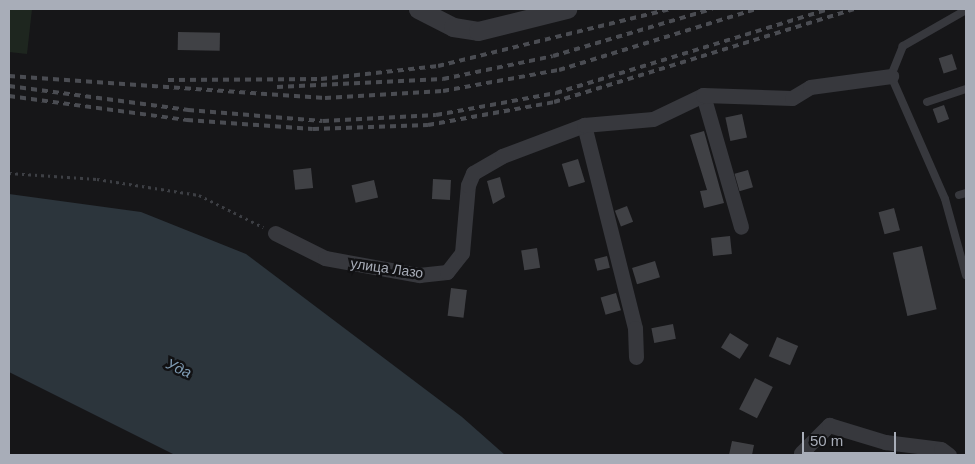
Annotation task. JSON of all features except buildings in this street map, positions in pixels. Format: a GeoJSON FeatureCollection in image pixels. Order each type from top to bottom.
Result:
{"type":"FeatureCollection","features":[{"type":"Feature","properties":{"kind":"street"},"geometry":{"type":"LineString","coordinates":[[418,9],[453,27],[478,31],[567,9]]}},
{"type":"Feature","properties":{"kind":"street","name":"улица Лазо"},"geometry":{"type":"LineString","coordinates":[[275,233],[325,258],[419,274],[447,272],[462,253],[468,185],[473,173],[502,156],[584,125],[652,119],[703,95],[792,98],[810,87],[891,76]]}},
{"type":"Feature","properties":{"kind":"street"},"geometry":{"type":"LineString","coordinates":[[703,95],[741,227]]}},
{"type":"Feature","properties":{"kind":"street"},"geometry":{"type":"LineString","coordinates":[[584,125],[635,328],[636,357]]}},
{"type":"Feature","properties":{"kind":"street"},"geometry":{"type":"LineString","coordinates":[[800,453],[829,424],[886,442],[941,449],[950,455]]}},
{"type":"Feature","properties":{"kind":"lane"},"geometry":{"type":"LineString","coordinates":[[966,10],[903,46],[891,76],[945,199],[966,275]]}},
{"type":"Feature","properties":{"kind":"lane"},"geometry":{"type":"LineString","coordinates":[[927,102],[966,89]]}},
{"type":"Feature","properties":{"kind":"path"},"geometry":{"type":"LineString","coordinates":[[9,173],[97,179],[199,195],[275,233]]}},
{"type":"Feature","properties":{"kind":"shaded area"},"geometry":{"type":"Polygon","coordinates":[[[9,9],[32,9],[27,54],[9,52],[9,9]]]}},
{"type":"Feature","properties":{"kind":"water","name":"Уда"},"geometry":{"type":"Polygon","coordinates":[[[9,194],[141,212],[246,254],[462,417],[505,455],[175,455],[9,372],[9,194]]]}},
{"type":"Feature","properties":{"kind":"railway"},"geometry":{"type":"LineString","coordinates":[[168,80],[321,79],[438,66],[670,9]]}},
{"type":"Feature","properties":{"kind":"railway"},"geometry":{"type":"LineString","coordinates":[[277,87],[443,79],[553,56],[712,9]]}},
{"type":"Feature","properties":{"kind":"railway"},"geometry":{"type":"LineString","coordinates":[[9,76],[325,98],[443,91],[559,70],[756,9]]}},
{"type":"Feature","properties":{"kind":"railway"},"geometry":{"type":"LineString","coordinates":[[9,86],[188,110],[323,121],[436,115],[556,93],[829,9]]}},
{"type":"Feature","properties":{"kind":"railway"},"geometry":{"type":"LineString","coordinates":[[9,96],[187,120],[313,129],[428,125],[554,102],[854,9]]}}]}
